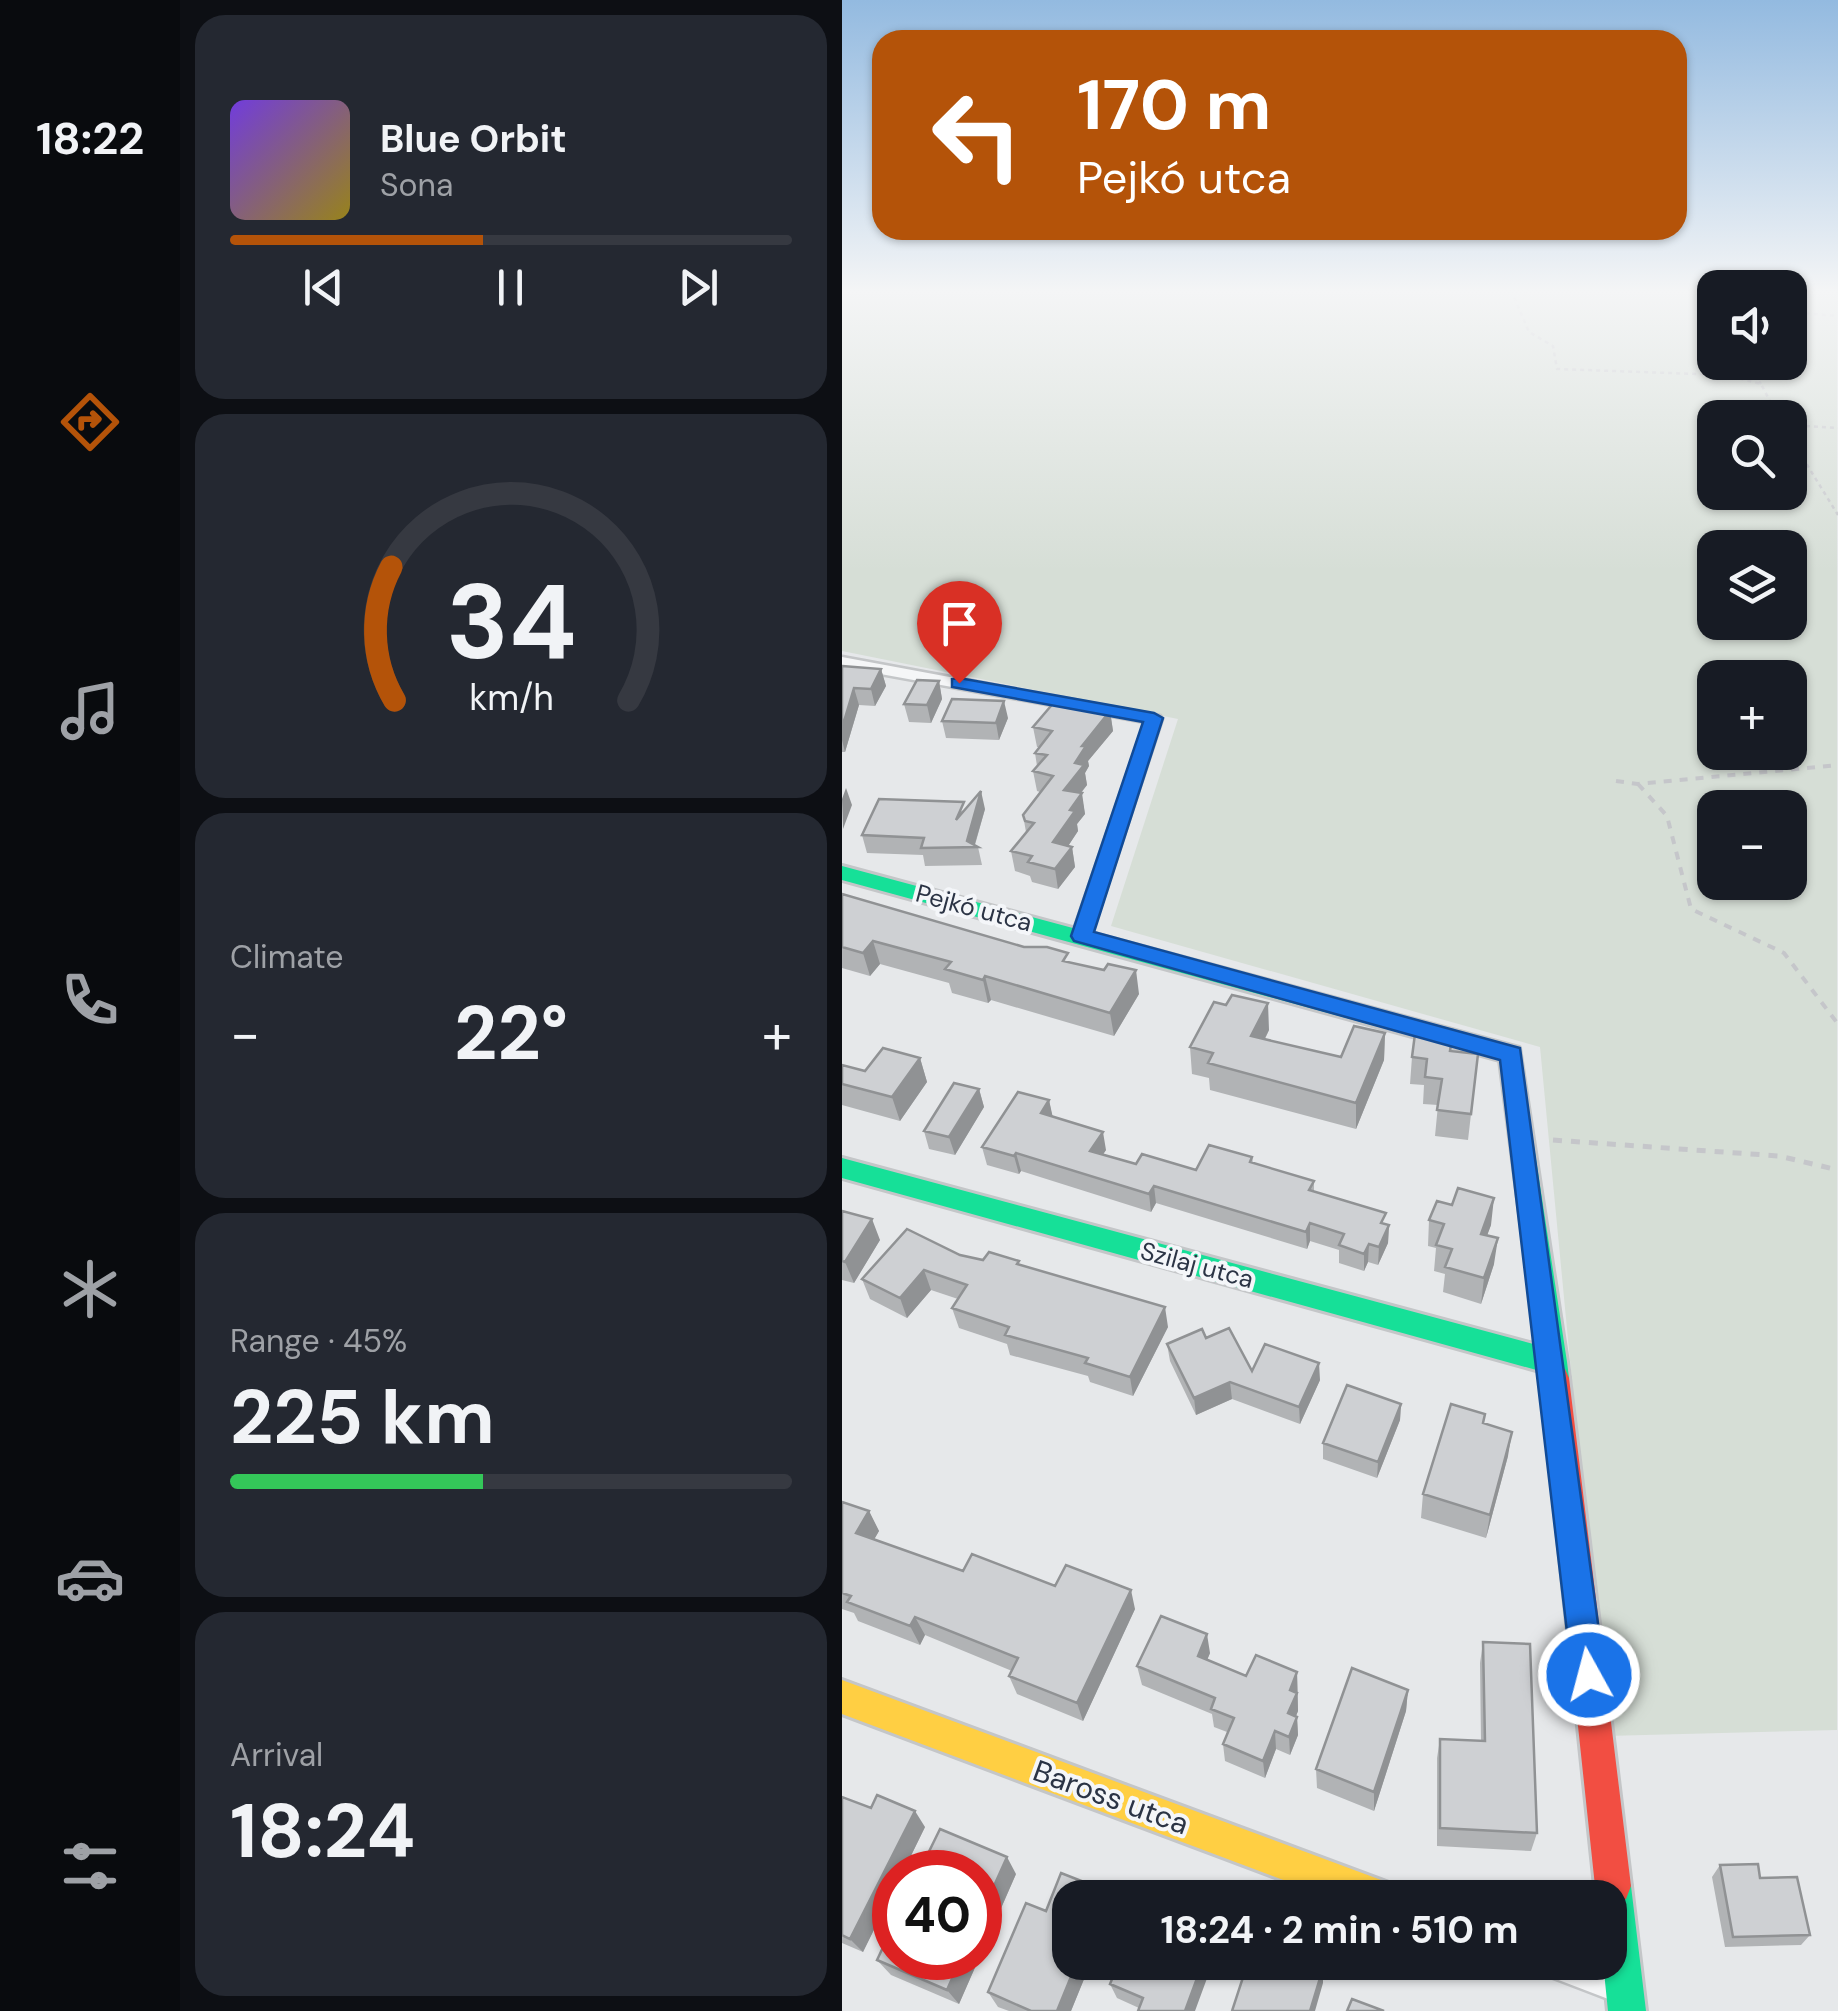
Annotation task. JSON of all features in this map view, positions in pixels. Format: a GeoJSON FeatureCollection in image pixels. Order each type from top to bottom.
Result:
{"type":"FeatureCollection","features":[{"type":"Feature","properties":{"kind":"street"},"geometry":{"type":"LineString","coordinates":[[842,662],[1154,718],[1082,936]]}},
{"type":"Feature","properties":{"kind":"street","name":"Pejkó utca"},"geometry":{"type":"LineString","coordinates":[[842,873],[1512,1054],[1523,1140]]}},
{"type":"Feature","properties":{"kind":"street"},"geometry":{"type":"LineString","coordinates":[[1523,1140],[1553,1362],[1626,2000]]}},
{"type":"Feature","properties":{"kind":"street","name":"Szilaj utca"},"geometry":{"type":"LineString","coordinates":[[842,1168],[1553,1362]]}},
{"type":"Feature","properties":{"kind":"street","name":"Baross utca"},"geometry":{"type":"LineString","coordinates":[[842,1697],[1333,1880]]}},
{"type":"Feature","properties":{"kind":"street"},"geometry":{"type":"LineString","coordinates":[[1589,1980],[1626,2000]]}},
{"type":"Feature","properties":{"kind":"path"},"geometry":{"type":"LineString","coordinates":[[1761,384],[1769,400]]}},
{"type":"Feature","properties":{"kind":"path"},"geometry":{"type":"LineString","coordinates":[[1807,426],[1838,428]]}},
{"type":"Feature","properties":{"kind":"path"},"geometry":{"type":"LineString","coordinates":[[1807,465],[1838,515]]}},
{"type":"Feature","properties":{"kind":"path"},"geometry":{"type":"LineString","coordinates":[[1616,781],[1638,784],[1838,765]]}},
{"type":"Feature","properties":{"kind":"path"},"geometry":{"type":"LineString","coordinates":[[1638,784],[1667,816],[1691,909],[1784,953],[1838,1024]]}},
{"type":"Feature","properties":{"kind":"path"},"geometry":{"type":"LineString","coordinates":[[1523,1140],[1779,1156],[1838,1170]]}},
{"type":"Feature","properties":{"kind":"shaded area"},"geometry":{"type":"Polygon","coordinates":[[[842,384],[1837,384],[1837,1730],[1606,1736],[1540,1047],[1111,926],[1178,719],[842,651],[842,384]]]}},
{"type":"Feature","properties":{"kind":"building"},"geometry":{"type":"Polygon","coordinates":[[[842,666],[881,669],[871,689],[854,688],[842,728],[842,666]]]}},
{"type":"Feature","properties":{"kind":"building"},"geometry":{"type":"Polygon","coordinates":[[[917,680],[939,681],[927,705],[904,704],[917,680]]]}},
{"type":"Feature","properties":{"kind":"building"},"geometry":{"type":"Polygon","coordinates":[[[952,699],[1004,701],[996,723],[942,721],[952,699]]]}},
{"type":"Feature","properties":{"kind":"building"},"geometry":{"type":"Polygon","coordinates":[[[1056,700],[1110,711],[1082,746],[1086,746],[1075,763],[1084,765],[1064,790],[1082,793],[1070,810],[1075,811],[1053,842],[1072,847],[1055,869],[1028,862],[1032,856],[1011,851],[1034,823],[1025,821],[1023,815],[1053,776],[1033,771],[1047,755],[1035,753],[1052,731],[1033,727],[1056,700]]]}},
{"type":"Feature","properties":{"kind":"building"},"geometry":{"type":"Polygon","coordinates":[[[981,791],[967,841],[978,847],[921,848],[924,838],[862,835],[879,799],[964,802],[956,820],[981,791]]]}},
{"type":"Feature","properties":{"kind":"building"},"geometry":{"type":"Polygon","coordinates":[[[842,894],[1024,947],[1047,947],[1068,953],[1063,961],[1104,970],[1108,964],[1136,970],[1110,1013],[985,976],[983,980],[945,969],[951,962],[873,941],[863,953],[842,947],[842,894]]]}},
{"type":"Feature","properties":{"kind":"building"},"geometry":{"type":"Polygon","coordinates":[[[1232,995],[1268,1003],[1251,1036],[1341,1057],[1354,1026],[1385,1033],[1356,1103],[1208,1063],[1213,1053],[1190,1047],[1214,1002],[1226,1005],[1232,995]]]}},
{"type":"Feature","properties":{"kind":"building"},"geometry":{"type":"Polygon","coordinates":[[[1416,1026],[1453,1030],[1450,1051],[1478,1054],[1471,1114],[1437,1110],[1442,1079],[1425,1077],[1427,1059],[1412,1057],[1416,1026]]]}},
{"type":"Feature","properties":{"kind":"building"},"geometry":{"type":"Polygon","coordinates":[[[883,1048],[920,1058],[892,1097],[842,1084],[842,1065],[865,1071],[883,1048]]]}},
{"type":"Feature","properties":{"kind":"building"},"geometry":{"type":"Polygon","coordinates":[[[954,1083],[979,1089],[949,1137],[924,1131],[954,1083]]]}},
{"type":"Feature","properties":{"kind":"building"},"geometry":{"type":"Polygon","coordinates":[[[1018,1092],[1049,1100],[1041,1113],[1103,1132],[1090,1151],[1136,1164],[1142,1154],[1196,1170],[1209,1145],[1314,1181],[1309,1190],[1386,1213],[1381,1223],[1389,1225],[1379,1247],[1369,1244],[1364,1254],[1339,1245],[1344,1234],[1310,1223],[1306,1232],[1154,1186],[1149,1194],[1016,1153],[1014,1156],[982,1147],[1018,1092]]]}},
{"type":"Feature","properties":{"kind":"building"},"geometry":{"type":"Polygon","coordinates":[[[1458,1188],[1494,1198],[1481,1234],[1498,1238],[1484,1278],[1445,1267],[1452,1249],[1436,1245],[1444,1224],[1429,1220],[1437,1201],[1452,1205],[1458,1188]]]}},
{"type":"Feature","properties":{"kind":"building"},"geometry":{"type":"Polygon","coordinates":[[[842,1211],[872,1219],[845,1262],[842,1261],[842,1211]]]}},
{"type":"Feature","properties":{"kind":"building"},"geometry":{"type":"Polygon","coordinates":[[[907,1229],[960,1255],[983,1260],[989,1252],[1019,1261],[1017,1264],[1165,1307],[1130,1377],[1085,1363],[1088,1358],[1005,1335],[1009,1327],[952,1308],[967,1285],[924,1270],[900,1298],[862,1279],[907,1229]]]}},
{"type":"Feature","properties":{"kind":"building"},"geometry":{"type":"Polygon","coordinates":[[[1229,1328],[1252,1371],[1265,1344],[1319,1363],[1299,1407],[1230,1382],[1194,1398],[1167,1344],[1202,1329],[1206,1338],[1229,1328]]]}},
{"type":"Feature","properties":{"kind":"building"},"geometry":{"type":"Polygon","coordinates":[[[1347,1385],[1401,1404],[1378,1462],[1323,1443],[1347,1385]]]}},
{"type":"Feature","properties":{"kind":"building"},"geometry":{"type":"Polygon","coordinates":[[[1451,1404],[1485,1414],[1483,1423],[1512,1432],[1490,1515],[1423,1494],[1451,1404]]]}},
{"type":"Feature","properties":{"kind":"building"},"geometry":{"type":"Polygon","coordinates":[[[842,1502],[869,1511],[856,1533],[963,1571],[972,1554],[1055,1586],[1066,1565],[1131,1590],[1077,1703],[1009,1676],[1018,1658],[915,1617],[910,1626],[847,1602],[851,1596],[842,1593],[842,1502]]]}},
{"type":"Feature","properties":{"kind":"building"},"geometry":{"type":"Polygon","coordinates":[[[1161,1616],[1207,1634],[1198,1656],[1246,1676],[1256,1655],[1297,1672],[1290,1690],[1297,1693],[1288,1713],[1297,1717],[1289,1737],[1275,1731],[1263,1761],[1223,1744],[1234,1718],[1211,1709],[1215,1698],[1137,1666],[1161,1616]]]}},
{"type":"Feature","properties":{"kind":"building"},"geometry":{"type":"Polygon","coordinates":[[[1483,1642],[1530,1644],[1537,1833],[1440,1828],[1440,1739],[1485,1741],[1483,1642]]]}},
{"type":"Feature","properties":{"kind":"building"},"geometry":{"type":"Polygon","coordinates":[[[1352,1668],[1408,1690],[1374,1792],[1316,1769],[1352,1668]]]}},
{"type":"Feature","properties":{"kind":"building"},"geometry":{"type":"Polygon","coordinates":[[[877,1795],[915,1811],[895,1850],[872,1850],[872,1896],[850,1939],[842,1935],[842,1797],[871,1808],[877,1795]]]}},
{"type":"Feature","properties":{"kind":"building"},"geometry":{"type":"Polygon","coordinates":[[[940,1829],[990,1850],[930,1850],[940,1829]]]}},
{"type":"Feature","properties":{"kind":"building"},"geometry":{"type":"Polygon","coordinates":[[[1758,1864],[1760,1878],[1797,1877],[1810,1935],[1733,1937],[1720,1865],[1758,1864]]]}},
{"type":"Feature","properties":{"kind":"building"},"geometry":{"type":"Polygon","coordinates":[[[1061,1873],[1079,1880],[1058,1880],[1061,1873]]]}},
{"type":"Feature","properties":{"kind":"building"},"geometry":{"type":"Polygon","coordinates":[[[1052,1896],[1052,1980],[1070,1980],[1057,2011],[1031,2011],[988,1992],[993,1980],[1002,1980],[1002,1959],[1026,1903],[1046,1911],[1052,1896]]]}},
{"type":"Feature","properties":{"kind":"building"},"geometry":{"type":"Polygon","coordinates":[[[924,1980],[951,1980],[947,1990],[924,1980]]]}},
{"type":"Feature","properties":{"kind":"building"},"geometry":{"type":"Polygon","coordinates":[[[1112,1980],[1196,1980],[1185,2011],[1138,2011],[1143,1998],[1110,1984],[1112,1980]]]}},
{"type":"Feature","properties":{"kind":"building"},"geometry":{"type":"Polygon","coordinates":[[[1242,1980],[1319,1980],[1310,2011],[1232,2011],[1242,1980]]]}},
{"type":"Feature","properties":{"kind":"building"},"geometry":{"type":"Polygon","coordinates":[[[1352,1999],[1384,2011],[1347,2011],[1352,1999]]]}},
{"type":"Feature","properties":{"kind":"traffic: fast"},"geometry":{"type":"LineString","coordinates":[[842,873],[1511,1054],[1555,1378]]}},
{"type":"Feature","properties":{"kind":"traffic: fast"},"geometry":{"type":"LineString","coordinates":[[842,1168],[1553,1362]]}},
{"type":"Feature","properties":{"kind":"traffic: fast"},"geometry":{"type":"LineString","coordinates":[[1624,1980],[1627,2011]]}},
{"type":"Feature","properties":{"kind":"traffic: slow"},"geometry":{"type":"LineString","coordinates":[[842,1697],[1333,1880]]}},
{"type":"Feature","properties":{"kind":"traffic: jam"},"geometry":{"type":"LineString","coordinates":[[1555,1378],[1612,1880]]}},
{"type":"Feature","properties":{"kind":"route"},"geometry":{"type":"LineString","coordinates":[[959,683],[1154,718],[1082,936],[1512,1054],[1589,1675]]}}]}
